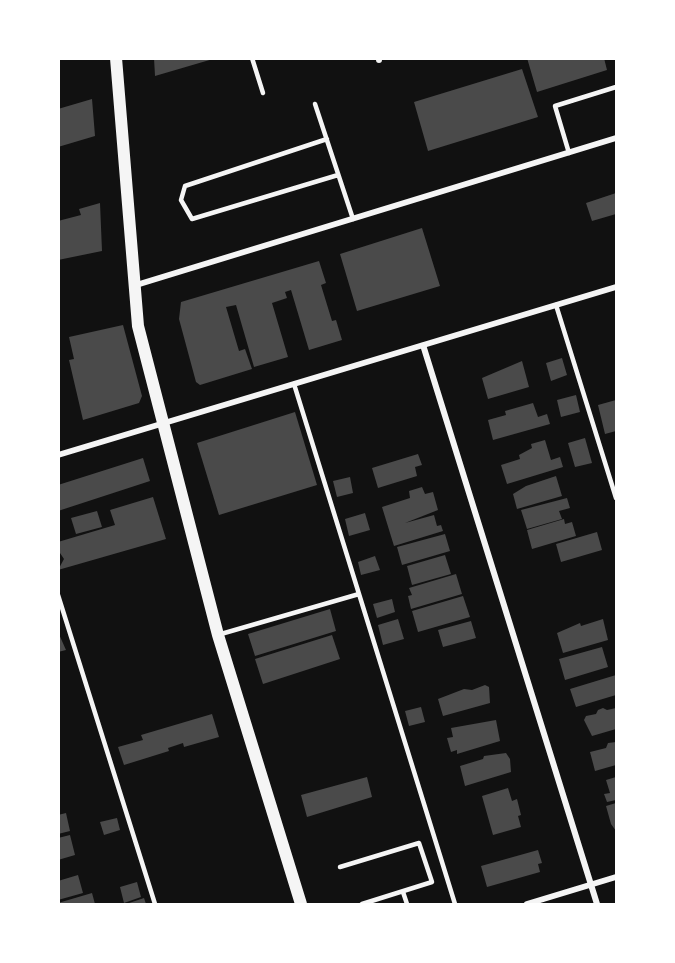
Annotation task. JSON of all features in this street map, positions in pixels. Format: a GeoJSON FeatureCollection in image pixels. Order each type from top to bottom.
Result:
{"type":"FeatureCollection","features":[{"type":"Feature","properties":{"kind":"main road"},"geometry":{"type":"LineString","coordinates":[[116,58],[138,326],[218,635],[301,904]]}},
{"type":"Feature","properties":{"kind":"street"},"geometry":{"type":"LineString","coordinates":[[133,286],[616,138]]}},
{"type":"Feature","properties":{"kind":"street"},"geometry":{"type":"LineString","coordinates":[[58,455],[616,287]]}},
{"type":"Feature","properties":{"kind":"street"},"geometry":{"type":"LineString","coordinates":[[423,345],[597,904]]}},
{"type":"Feature","properties":{"kind":"street"},"geometry":{"type":"LineString","coordinates":[[526,904],[616,877]]}},
{"type":"Feature","properties":{"kind":"lane"},"geometry":{"type":"LineString","coordinates":[[252,58],[263,93]]}},
{"type":"Feature","properties":{"kind":"lane"},"geometry":{"type":"LineString","coordinates":[[568,153],[555,106],[616,87]]}},
{"type":"Feature","properties":{"kind":"lane"},"geometry":{"type":"LineString","coordinates":[[315,104],[353,219]]}},
{"type":"Feature","properties":{"kind":"lane"},"geometry":{"type":"LineString","coordinates":[[327,139],[185,186],[181,200],[192,219],[338,175]]}},
{"type":"Feature","properties":{"kind":"lane"},"geometry":{"type":"LineString","coordinates":[[556,305],[616,498]]}},
{"type":"Feature","properties":{"kind":"lane"},"geometry":{"type":"LineString","coordinates":[[294,384],[455,904]]}},
{"type":"Feature","properties":{"kind":"lane"},"geometry":{"type":"LineString","coordinates":[[218,635],[359,594]]}},
{"type":"Feature","properties":{"kind":"lane"},"geometry":{"type":"LineString","coordinates":[[59,596],[155,904]]}},
{"type":"Feature","properties":{"kind":"lane"},"geometry":{"type":"LineString","coordinates":[[340,867],[419,843],[432,882],[362,904]]}},
{"type":"Feature","properties":{"kind":"lane"},"geometry":{"type":"LineString","coordinates":[[403,892],[407,904]]}},
{"type":"Feature","properties":{"kind":"building"},"geometry":{"type":"Polygon","coordinates":[[[154,58],[213,58],[213,59],[155,76],[154,58]]]}},
{"type":"Feature","properties":{"kind":"building"},"geometry":{"type":"Polygon","coordinates":[[[527,58],[604,58],[607,70],[537,92],[527,58]]]}},
{"type":"Feature","properties":{"kind":"building"},"geometry":{"type":"Polygon","coordinates":[[[522,69],[538,117],[428,151],[414,102],[522,69]]]}},
{"type":"Feature","properties":{"kind":"building"},"geometry":{"type":"Polygon","coordinates":[[[92,99],[95,136],[58,147],[58,109],[92,99]]]}},
{"type":"Feature","properties":{"kind":"building"},"geometry":{"type":"Polygon","coordinates":[[[616,193],[616,214],[592,221],[586,203],[616,193]]]}},
{"type":"Feature","properties":{"kind":"building"},"geometry":{"type":"Polygon","coordinates":[[[100,203],[102,251],[58,260],[58,221],[81,215],[79,209],[100,203]]]}},
{"type":"Feature","properties":{"kind":"building"},"geometry":{"type":"Polygon","coordinates":[[[422,228],[440,286],[357,311],[340,254],[422,228]]]}},
{"type":"Feature","properties":{"kind":"building"},"geometry":{"type":"Polygon","coordinates":[[[319,261],[326,283],[321,285],[332,321],[336,320],[342,340],[309,350],[291,290],[285,292],[287,298],[272,303],[288,357],[254,367],[236,305],[226,307],[239,351],[245,349],[252,369],[200,385],[196,382],[179,319],[181,302],[319,261]]]}},
{"type":"Feature","properties":{"kind":"building"},"geometry":{"type":"Polygon","coordinates":[[[123,325],[142,396],[139,403],[83,420],[69,360],[74,359],[69,337],[123,325]]]}},
{"type":"Feature","properties":{"kind":"building"},"geometry":{"type":"Polygon","coordinates":[[[562,358],[567,375],[551,381],[546,363],[562,358]]]}},
{"type":"Feature","properties":{"kind":"building"},"geometry":{"type":"Polygon","coordinates":[[[522,361],[529,387],[488,399],[482,378],[522,361]]]}},
{"type":"Feature","properties":{"kind":"building"},"geometry":{"type":"Polygon","coordinates":[[[576,395],[580,412],[561,417],[557,400],[576,395]]]}},
{"type":"Feature","properties":{"kind":"building"},"geometry":{"type":"Polygon","coordinates":[[[616,400],[616,431],[605,434],[598,405],[616,400]]]}},
{"type":"Feature","properties":{"kind":"building"},"geometry":{"type":"Polygon","coordinates":[[[533,403],[538,417],[547,414],[550,424],[493,440],[488,420],[506,415],[505,411],[533,403]]]}},
{"type":"Feature","properties":{"kind":"building"},"geometry":{"type":"Polygon","coordinates":[[[295,412],[317,485],[219,515],[197,443],[295,412]]]}},
{"type":"Feature","properties":{"kind":"building"},"geometry":{"type":"Polygon","coordinates":[[[585,438],[592,463],[575,467],[568,443],[585,438]]]}},
{"type":"Feature","properties":{"kind":"building"},"geometry":{"type":"Polygon","coordinates":[[[545,440],[551,460],[560,457],[563,467],[507,484],[501,465],[520,459],[519,455],[532,448],[531,444],[545,440]]]}},
{"type":"Feature","properties":{"kind":"building"},"geometry":{"type":"Polygon","coordinates":[[[418,454],[422,465],[415,467],[417,476],[378,488],[372,468],[418,454]]]}},
{"type":"Feature","properties":{"kind":"building"},"geometry":{"type":"Polygon","coordinates":[[[143,458],[150,481],[58,511],[58,485],[143,458]]]}},
{"type":"Feature","properties":{"kind":"building"},"geometry":{"type":"Polygon","coordinates":[[[556,476],[562,496],[517,509],[513,494],[526,486],[556,476]]]}},
{"type":"Feature","properties":{"kind":"building"},"geometry":{"type":"Polygon","coordinates":[[[350,477],[353,493],[337,497],[333,481],[350,477]]]}},
{"type":"Feature","properties":{"kind":"building"},"geometry":{"type":"Polygon","coordinates":[[[422,487],[425,494],[433,492],[438,510],[405,523],[434,515],[437,526],[441,525],[443,531],[394,546],[382,507],[410,498],[409,491],[422,487]]]}},
{"type":"Feature","properties":{"kind":"building"},"geometry":{"type":"Polygon","coordinates":[[[153,497],[166,539],[58,570],[64,559],[58,550],[58,542],[115,525],[110,510],[153,497]]]}},
{"type":"Feature","properties":{"kind":"building"},"geometry":{"type":"Polygon","coordinates":[[[567,498],[570,508],[559,511],[562,519],[527,529],[521,510],[567,498]]]}},
{"type":"Feature","properties":{"kind":"building"},"geometry":{"type":"Polygon","coordinates":[[[97,511],[102,527],[76,534],[71,518],[97,511]]]}},
{"type":"Feature","properties":{"kind":"building"},"geometry":{"type":"Polygon","coordinates":[[[365,513],[370,530],[349,536],[345,519],[365,513]]]}},
{"type":"Feature","properties":{"kind":"building"},"geometry":{"type":"Polygon","coordinates":[[[564,519],[565,524],[572,522],[576,536],[532,549],[527,530],[564,519]]]}},
{"type":"Feature","properties":{"kind":"building"},"geometry":{"type":"Polygon","coordinates":[[[597,532],[602,550],[561,562],[556,544],[597,532]]]}},
{"type":"Feature","properties":{"kind":"building"},"geometry":{"type":"Polygon","coordinates":[[[445,534],[450,551],[402,565],[397,547],[445,534]]]}},
{"type":"Feature","properties":{"kind":"building"},"geometry":{"type":"Polygon","coordinates":[[[445,555],[451,574],[412,585],[407,566],[445,555]]]}},
{"type":"Feature","properties":{"kind":"building"},"geometry":{"type":"Polygon","coordinates":[[[375,556],[380,570],[361,575],[358,562],[375,556]]]}},
{"type":"Feature","properties":{"kind":"building"},"geometry":{"type":"Polygon","coordinates":[[[456,574],[462,594],[411,609],[408,596],[412,595],[409,588],[456,574]]]}},
{"type":"Feature","properties":{"kind":"building"},"geometry":{"type":"Polygon","coordinates":[[[463,596],[470,617],[418,632],[412,611],[463,596]]]}},
{"type":"Feature","properties":{"kind":"building"},"geometry":{"type":"Polygon","coordinates":[[[392,599],[395,612],[377,618],[373,604],[392,599]]]}},
{"type":"Feature","properties":{"kind":"building"},"geometry":{"type":"Polygon","coordinates":[[[330,609],[336,631],[255,656],[248,634],[330,609]]]}},
{"type":"Feature","properties":{"kind":"building"},"geometry":{"type":"Polygon","coordinates":[[[398,619],[404,639],[383,645],[378,625],[398,619]]]}},
{"type":"Feature","properties":{"kind":"building"},"geometry":{"type":"Polygon","coordinates":[[[603,619],[608,640],[563,653],[557,633],[580,623],[581,626],[603,619]]]}},
{"type":"Feature","properties":{"kind":"building"},"geometry":{"type":"Polygon","coordinates":[[[471,621],[476,638],[443,647],[438,630],[471,621]]]}},
{"type":"Feature","properties":{"kind":"building"},"geometry":{"type":"Polygon","coordinates":[[[58,632],[66,650],[58,652],[58,632]]]}},
{"type":"Feature","properties":{"kind":"building"},"geometry":{"type":"Polygon","coordinates":[[[332,635],[340,659],[263,684],[255,659],[332,635]]]}},
{"type":"Feature","properties":{"kind":"building"},"geometry":{"type":"Polygon","coordinates":[[[602,647],[608,667],[565,680],[559,659],[602,647]]]}},
{"type":"Feature","properties":{"kind":"building"},"geometry":{"type":"Polygon","coordinates":[[[616,675],[616,695],[576,707],[570,689],[616,675]]]}},
{"type":"Feature","properties":{"kind":"building"},"geometry":{"type":"Polygon","coordinates":[[[485,685],[489,687],[490,703],[443,716],[438,699],[464,689],[472,690],[485,685]]]}},
{"type":"Feature","properties":{"kind":"building"},"geometry":{"type":"Polygon","coordinates":[[[421,707],[425,722],[409,726],[405,711],[421,707]]]}},
{"type":"Feature","properties":{"kind":"building"},"geometry":{"type":"Polygon","coordinates":[[[603,708],[607,710],[616,708],[616,729],[592,736],[584,720],[586,716],[596,714],[603,708]]]}},
{"type":"Feature","properties":{"kind":"building"},"geometry":{"type":"Polygon","coordinates":[[[212,714],[219,737],[184,747],[183,743],[168,748],[169,751],[124,765],[118,747],[143,740],[141,735],[212,714]]]}},
{"type":"Feature","properties":{"kind":"building"},"geometry":{"type":"Polygon","coordinates":[[[496,720],[500,741],[457,754],[457,750],[451,752],[447,738],[453,737],[451,728],[496,720]]]}},
{"type":"Feature","properties":{"kind":"building"},"geometry":{"type":"Polygon","coordinates":[[[616,742],[616,765],[595,771],[590,752],[606,748],[608,743],[616,742]]]}},
{"type":"Feature","properties":{"kind":"building"},"geometry":{"type":"Polygon","coordinates":[[[506,753],[510,759],[511,772],[465,786],[460,766],[483,759],[484,756],[506,753]]]}},
{"type":"Feature","properties":{"kind":"building"},"geometry":{"type":"Polygon","coordinates":[[[367,777],[372,797],[307,817],[301,795],[367,777]]]}},
{"type":"Feature","properties":{"kind":"building"},"geometry":{"type":"Polygon","coordinates":[[[616,777],[616,800],[607,802],[604,794],[610,793],[606,780],[616,777]]]}},
{"type":"Feature","properties":{"kind":"building"},"geometry":{"type":"Polygon","coordinates":[[[508,788],[512,801],[517,799],[521,827],[493,835],[482,796],[508,788]]]}},
{"type":"Feature","properties":{"kind":"building"},"geometry":{"type":"Polygon","coordinates":[[[616,803],[616,831],[611,824],[606,806],[616,803]]]}},
{"type":"Feature","properties":{"kind":"building"},"geometry":{"type":"Polygon","coordinates":[[[66,813],[70,831],[58,834],[58,815],[66,813]]]}},
{"type":"Feature","properties":{"kind":"building"},"geometry":{"type":"Polygon","coordinates":[[[117,818],[120,830],[104,835],[100,822],[117,818]]]}},
{"type":"Feature","properties":{"kind":"building"},"geometry":{"type":"Polygon","coordinates":[[[70,835],[75,855],[58,860],[58,838],[70,835]]]}},
{"type":"Feature","properties":{"kind":"building"},"geometry":{"type":"Polygon","coordinates":[[[538,850],[542,863],[538,864],[540,872],[487,887],[481,866],[538,850]]]}},
{"type":"Feature","properties":{"kind":"building"},"geometry":{"type":"Polygon","coordinates":[[[78,875],[83,893],[58,900],[58,881],[78,875]]]}},
{"type":"Feature","properties":{"kind":"building"},"geometry":{"type":"Polygon","coordinates":[[[137,882],[141,897],[124,903],[120,887],[137,882]]]}},
{"type":"Feature","properties":{"kind":"building"},"geometry":{"type":"Polygon","coordinates":[[[92,893],[95,904],[58,904],[58,903],[92,893]]]}},
{"type":"Feature","properties":{"kind":"building"},"geometry":{"type":"Polygon","coordinates":[[[144,898],[146,904],[126,904],[144,898]]]}}]}
